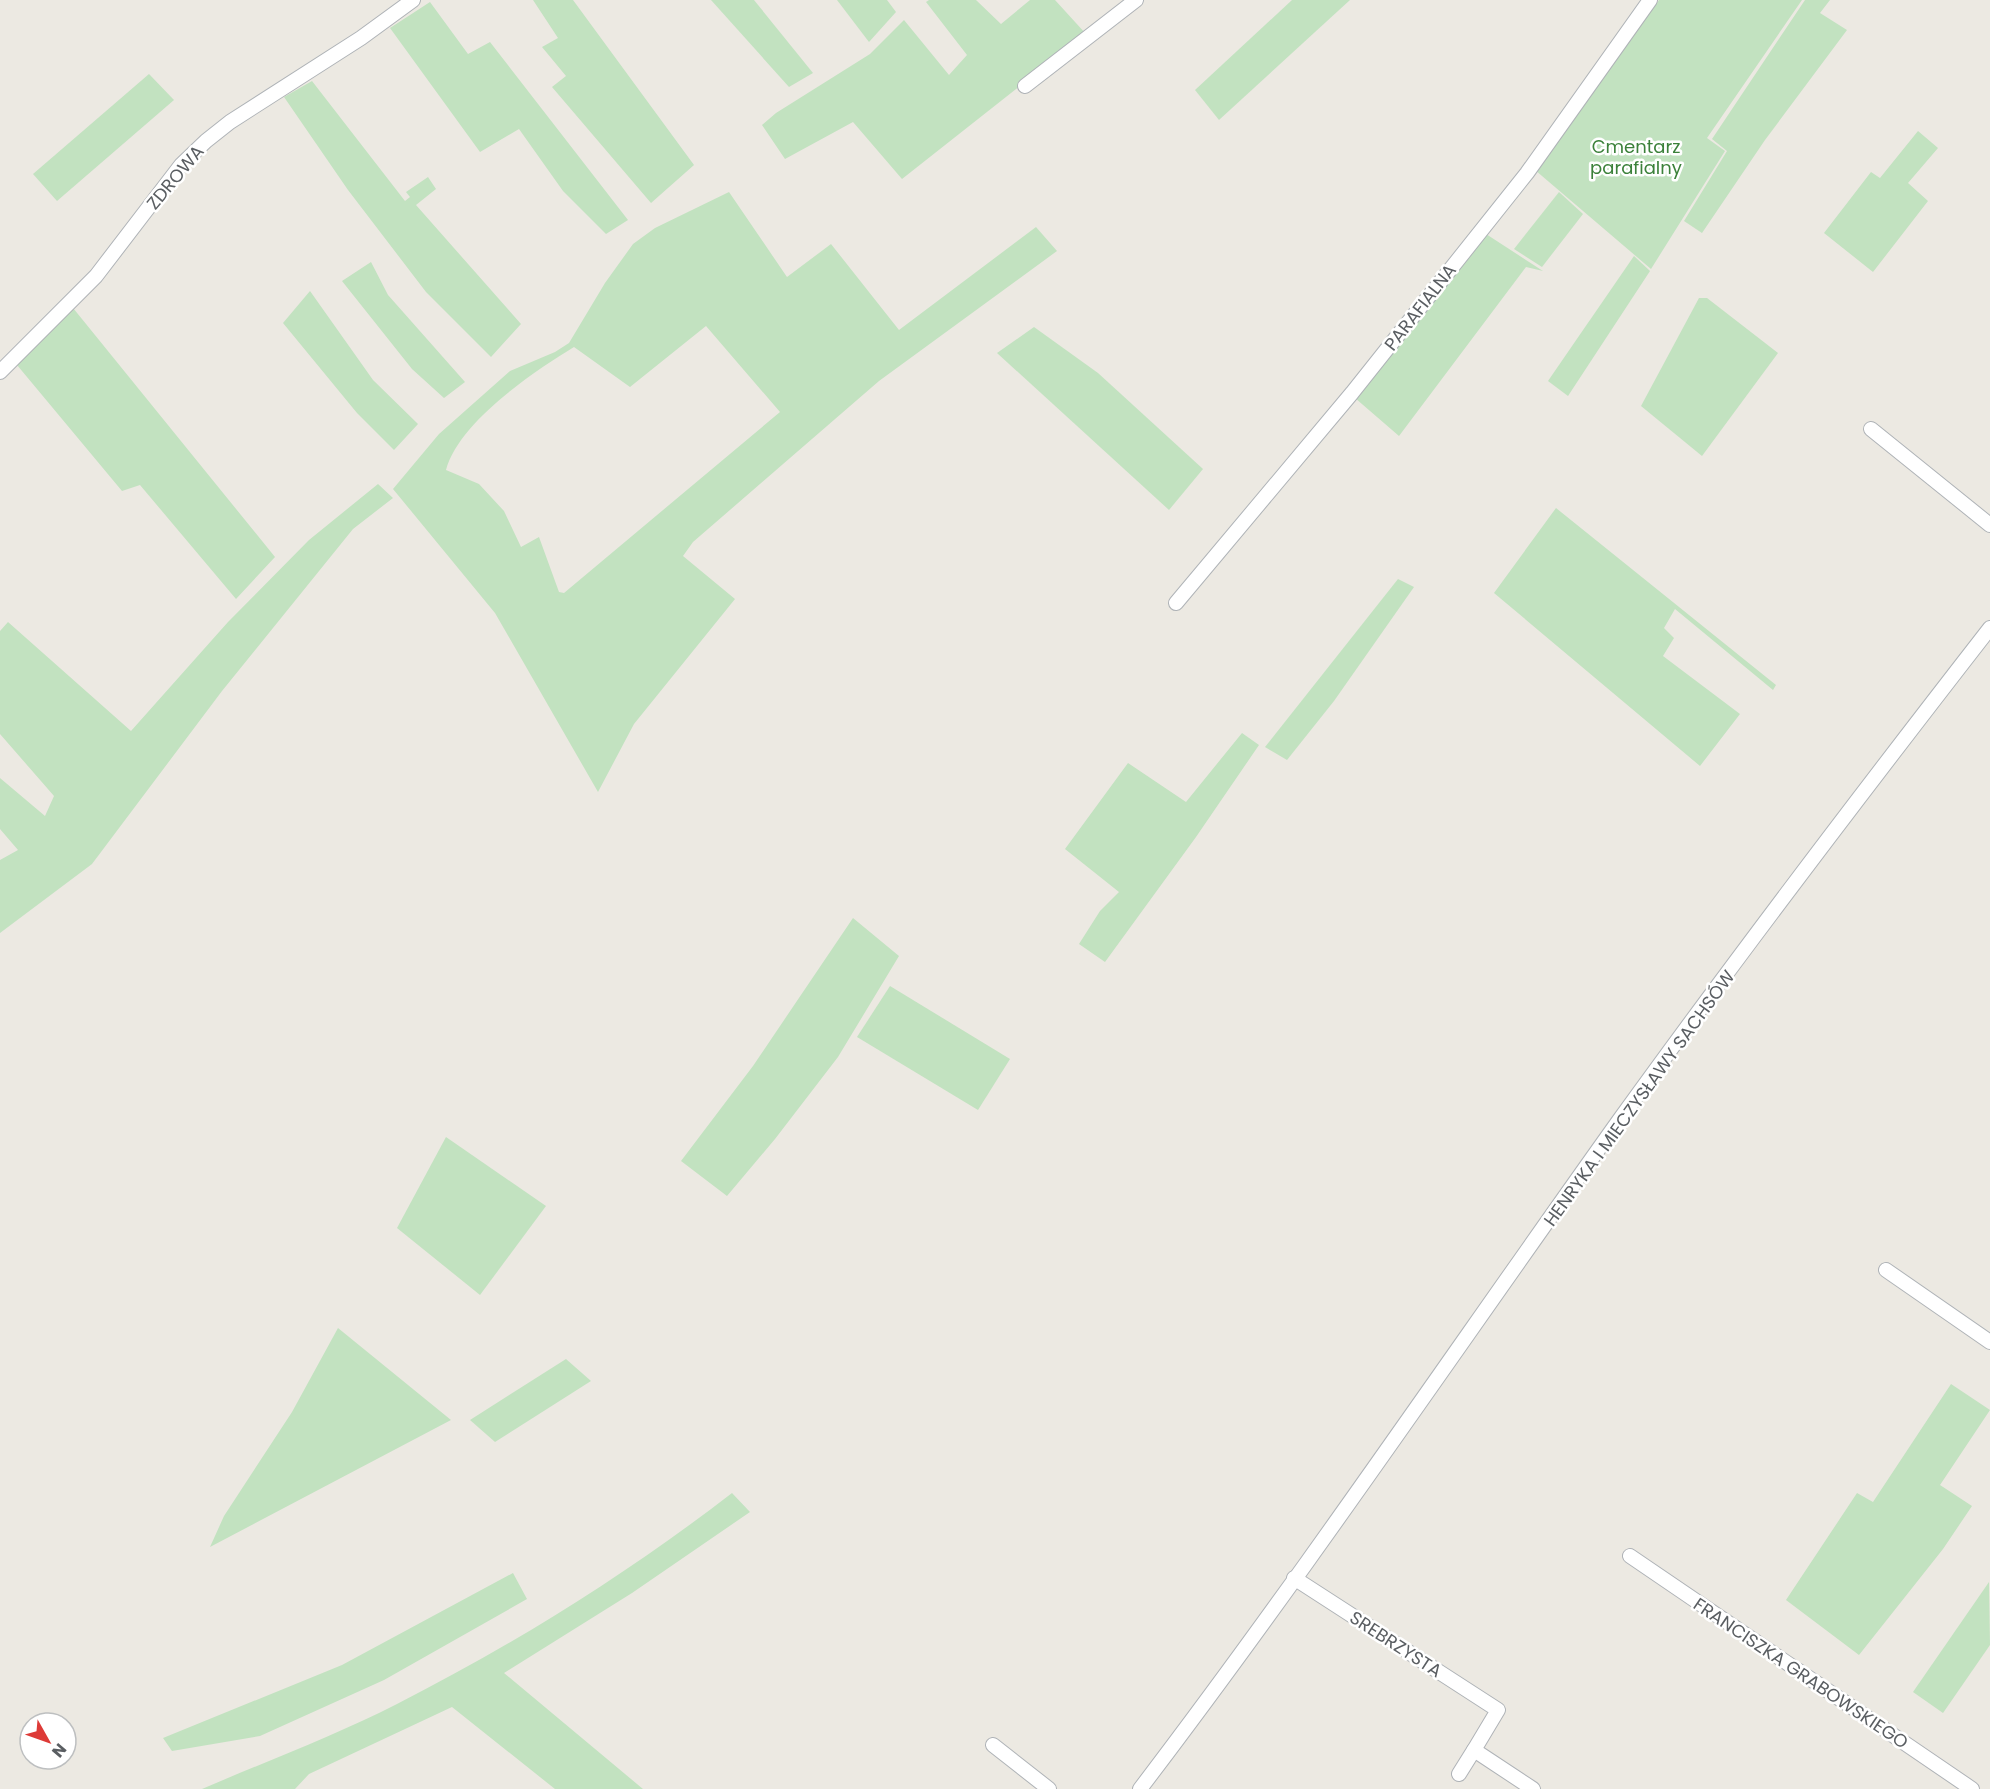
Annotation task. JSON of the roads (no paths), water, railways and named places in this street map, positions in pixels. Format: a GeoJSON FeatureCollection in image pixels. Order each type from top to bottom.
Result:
{"type":"FeatureCollection","features":[{"type":"Feature","properties":{"kind":"street","name":"ZDROWA"},"geometry":{"type":"LineString","coordinates":[[0,372],[96,276],[182,165],[206,141],[230,122],[361,38],[413,0]]}},
{"type":"Feature","properties":{"kind":"street"},"geometry":{"type":"LineString","coordinates":[[1025,86],[1136,0]]}},
{"type":"Feature","properties":{"kind":"street","name":"PARAFIALNA"},"geometry":{"type":"LineString","coordinates":[[1176,603],[1352,393],[1527,173],[1650,0]]}},
{"type":"Feature","properties":{"kind":"street"},"geometry":{"type":"LineString","coordinates":[[1871,429],[1990,525]]}},
{"type":"Feature","properties":{"kind":"street","name":"HENRYKA I MIECZYSŁAWY SACHSÓW"},"geometry":{"type":"LineString","coordinates":[[1140,1789],[1641,1092],[1883,767],[1990,628]]}},
{"type":"Feature","properties":{"kind":"street"},"geometry":{"type":"LineString","coordinates":[[1886,1270],[1990,1342]]}},
{"type":"Feature","properties":{"kind":"street","name":"FRANCISZKA GRABOWSKIEGO"},"geometry":{"type":"LineString","coordinates":[[1630,1556],[1972,1789]]}},
{"type":"Feature","properties":{"kind":"street","name":"SREBRZYSTA"},"geometry":{"type":"LineString","coordinates":[[1295,1576],[1498,1710],[1474,1750]]}},
{"type":"Feature","properties":{"kind":"street"},"geometry":{"type":"LineString","coordinates":[[993,1745],[1049,1789]]}},
{"type":"Feature","properties":{"kind":"street"},"geometry":{"type":"LineString","coordinates":[[1459,1774],[1474,1750],[1533,1789]]}},
{"type":"Feature","properties":{"kind":"park label","name":"Cmentarz parafialny"},"geometry":{"type":"Point","coordinates":[1636,156]}}]}
